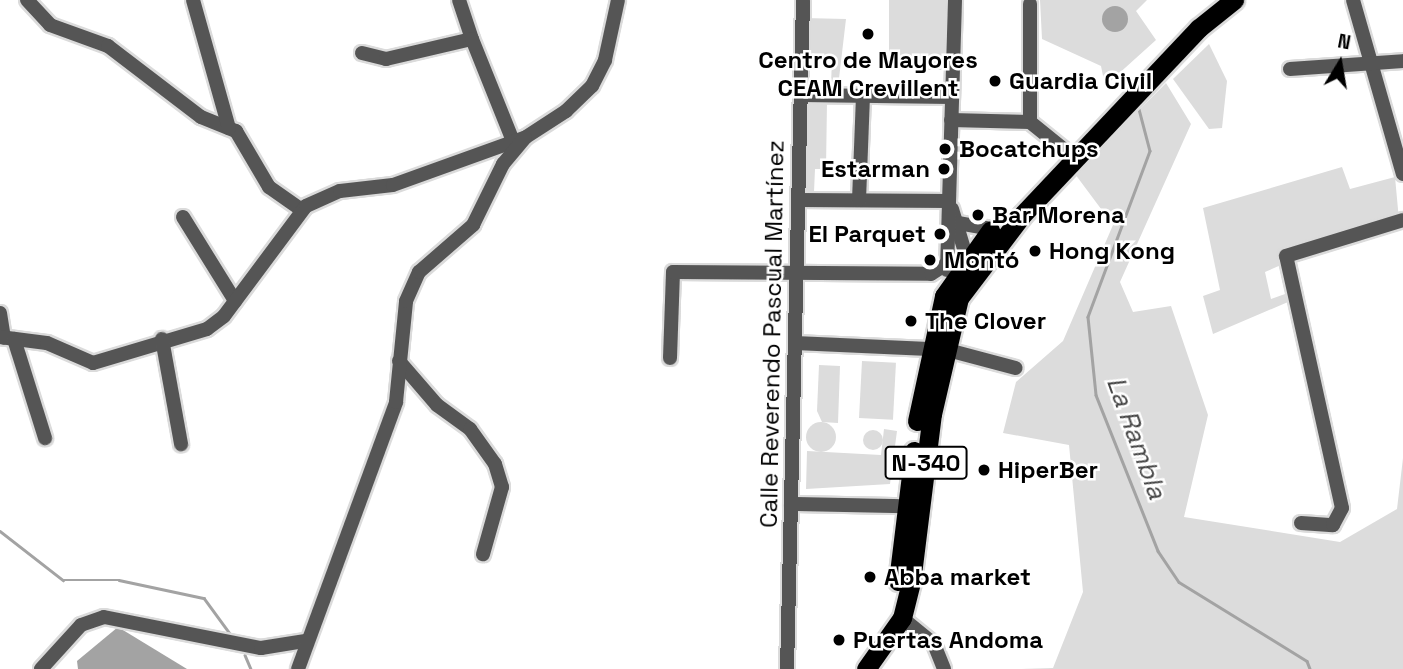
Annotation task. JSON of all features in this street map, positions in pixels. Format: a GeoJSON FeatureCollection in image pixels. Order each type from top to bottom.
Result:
{"type":"FeatureCollection","features":[{"type":"Feature","properties":{"kind":"highway","name":"N-340"},"geometry":{"type":"LineString","coordinates":[[864,669],[890,614],[902,514],[936,349],[951,297],[992,229],[1215,0]]}},
{"type":"Feature","properties":{"kind":"highway","name":"N-340"},"geometry":{"type":"LineString","coordinates":[[979,254],[1199,29],[1234,0]]}},
{"type":"Feature","properties":{"kind":"highway","name":"N-340"},"geometry":{"type":"LineString","coordinates":[[864,669],[902,618],[936,349]]}},
{"type":"Feature","properties":{"kind":"street"},"geometry":{"type":"LineString","coordinates":[[27,0],[50,25],[108,46],[201,117],[229,128],[245,141],[269,187],[302,210]]}},
{"type":"Feature","properties":{"kind":"street"},"geometry":{"type":"LineString","coordinates":[[193,0],[229,128]]}},
{"type":"Feature","properties":{"kind":"street"},"geometry":{"type":"LineString","coordinates":[[459,0],[472,39],[520,139]]}},
{"type":"Feature","properties":{"kind":"street"},"geometry":{"type":"LineString","coordinates":[[6,338],[47,344],[93,363],[113,362],[162,338],[208,329],[235,301],[302,210],[340,191],[393,185],[520,139],[592,86],[618,0]]}},
{"type":"Feature","properties":{"kind":"street","name":"Calle Reverendo Pascual Martínez"},"geometry":{"type":"LineString","coordinates":[[787,669],[803,0]]}},
{"type":"Feature","properties":{"kind":"street"},"geometry":{"type":"LineString","coordinates":[[951,297],[948,263],[955,0]]}},
{"type":"Feature","properties":{"kind":"street"},"geometry":{"type":"LineString","coordinates":[[1353,0],[1398,142],[1403,174]]}},
{"type":"Feature","properties":{"kind":"street"},"geometry":{"type":"LineString","coordinates":[[1030,4],[1030,122]]}},
{"type":"Feature","properties":{"kind":"street"},"geometry":{"type":"LineString","coordinates":[[362,53],[386,58],[472,39]]}},
{"type":"Feature","properties":{"kind":"street"},"geometry":{"type":"LineString","coordinates":[[1290,69],[1403,61]]}},
{"type":"Feature","properties":{"kind":"street"},"geometry":{"type":"LineString","coordinates":[[801,95],[951,97]]}},
{"type":"Feature","properties":{"kind":"street"},"geometry":{"type":"LineString","coordinates":[[859,200],[863,96]]}},
{"type":"Feature","properties":{"kind":"street"},"geometry":{"type":"LineString","coordinates":[[951,120],[1030,122],[1066,151]]}},
{"type":"Feature","properties":{"kind":"street"},"geometry":{"type":"LineString","coordinates":[[298,669],[304,641],[374,468],[396,402],[406,301],[419,272],[473,225],[503,164],[520,139]]}},
{"type":"Feature","properties":{"kind":"street"},"geometry":{"type":"LineString","coordinates":[[798,200],[950,201]]}},
{"type":"Feature","properties":{"kind":"street"},"geometry":{"type":"LineString","coordinates":[[950,201],[958,223],[979,254]]}},
{"type":"Feature","properties":{"kind":"street"},"geometry":{"type":"LineString","coordinates":[[183,217],[235,301]]}},
{"type":"Feature","properties":{"kind":"street"},"geometry":{"type":"LineString","coordinates":[[1301,523],[1333,525],[1342,508],[1286,256],[1403,220]]}},
{"type":"Feature","properties":{"kind":"street"},"geometry":{"type":"LineString","coordinates":[[958,223],[992,229]]}},
{"type":"Feature","properties":{"kind":"street"},"geometry":{"type":"LineString","coordinates":[[949,240],[979,254]]}},
{"type":"Feature","properties":{"kind":"street"},"geometry":{"type":"LineString","coordinates":[[670,358],[673,272],[931,274],[948,263]]}},
{"type":"Feature","properties":{"kind":"street"},"geometry":{"type":"LineString","coordinates":[[0,313],[6,338],[46,438]]}},
{"type":"Feature","properties":{"kind":"street"},"geometry":{"type":"LineString","coordinates":[[162,338],[181,444]]}},
{"type":"Feature","properties":{"kind":"street"},"geometry":{"type":"LineString","coordinates":[[795,343],[936,349],[1016,368]]}},
{"type":"Feature","properties":{"kind":"street"},"geometry":{"type":"LineString","coordinates":[[399,361],[437,405],[470,429],[495,464],[502,487],[483,554]]}},
{"type":"Feature","properties":{"kind":"street"},"geometry":{"type":"LineString","coordinates":[[791,504],[902,514]]}},
{"type":"Feature","properties":{"kind":"street"},"geometry":{"type":"LineString","coordinates":[[41,669],[81,625],[104,617],[261,648],[304,641]]}},
{"type":"Feature","properties":{"kind":"street"},"geometry":{"type":"LineString","coordinates":[[902,618],[934,644],[944,669]]}},
{"type":"Feature","properties":{"kind":"shaded area"},"geometry":{"type":"Polygon","coordinates":[[[889,0],[948,0],[948,70],[889,70],[889,0]]]}},
{"type":"Feature","properties":{"kind":"shaded area"},"geometry":{"type":"Polygon","coordinates":[[[1040,0],[1147,0],[1136,11],[1156,40],[1105,86],[1101,66],[1042,39],[1040,0]]]}},
{"type":"Feature","properties":{"kind":"shaded area"},"geometry":{"type":"Polygon","coordinates":[[[1115,6],[1124,10],[1128,19],[1124,28],[1115,32],[1106,28],[1102,19],[1106,10],[1115,6]]]}},
{"type":"Feature","properties":{"kind":"shaded area"},"geometry":{"type":"Polygon","coordinates":[[[804,18],[846,19],[838,87],[831,87],[832,55],[803,55],[804,18]]]}},
{"type":"Feature","properties":{"kind":"shaded area"},"geometry":{"type":"Polygon","coordinates":[[[1209,44],[1227,81],[1222,128],[1209,129],[1173,79],[1209,44]]]}},
{"type":"Feature","properties":{"kind":"shaded area"},"geometry":{"type":"Polygon","coordinates":[[[1166,83],[1191,124],[1120,282],[1133,312],[1171,306],[1208,415],[1184,517],[1340,542],[1397,509],[1403,458],[1403,669],[1021,669],[1053,668],[1083,592],[1069,445],[1003,433],[1016,382],[1063,341],[1113,225],[1075,174],[1166,83]]]}},
{"type":"Feature","properties":{"kind":"shaded area"},"geometry":{"type":"Polygon","coordinates":[[[806,102],[827,102],[826,169],[815,169],[814,192],[804,191],[806,102]]]}},
{"type":"Feature","properties":{"kind":"shaded area"},"geometry":{"type":"Polygon","coordinates":[[[1342,167],[1350,189],[1395,177],[1399,220],[1279,251],[1281,265],[1265,272],[1271,299],[1285,294],[1288,302],[1213,334],[1203,296],[1220,290],[1203,208],[1342,167]]]}},
{"type":"Feature","properties":{"kind":"shaded area"},"geometry":{"type":"Polygon","coordinates":[[[862,361],[896,363],[893,420],[859,418],[862,361]]]}},
{"type":"Feature","properties":{"kind":"shaded area"},"geometry":{"type":"Polygon","coordinates":[[[819,365],[840,366],[838,423],[822,422],[817,411],[819,365]]]}},
{"type":"Feature","properties":{"kind":"shaded area"},"geometry":{"type":"Polygon","coordinates":[[[821,422],[831,427],[836,437],[831,447],[821,452],[811,447],[806,437],[811,427],[821,422]]]}},
{"type":"Feature","properties":{"kind":"shaded area"},"geometry":{"type":"Polygon","coordinates":[[[884,429],[897,431],[890,484],[806,489],[807,451],[881,455],[884,429]]]}},
{"type":"Feature","properties":{"kind":"shaded area"},"geometry":{"type":"Polygon","coordinates":[[[873,430],[880,433],[883,440],[880,447],[873,450],[866,447],[863,440],[866,433],[873,430]]]}},
{"type":"Feature","properties":{"kind":"shaded area"},"geometry":{"type":"Polygon","coordinates":[[[118,627],[187,669],[78,669],[77,661],[118,627]]]}},
{"type":"Feature","properties":{"kind":"waterway","name":"La Rambla"},"geometry":{"type":"LineString","coordinates":[[1139,109],[1150,151],[1088,317],[1096,395],[1158,551],[1179,582],[1307,661],[1310,669]]}},
{"type":"Feature","properties":{"kind":"waterway"},"geometry":{"type":"LineString","coordinates":[[0,531],[63,580],[119,580],[204,598],[231,635]]}},
{"type":"Feature","properties":{"kind":"waterway"},"geometry":{"type":"LineString","coordinates":[[245,655],[251,669]]}},
{"type":"Feature","properties":{"kind":"place","name":"Centro de Mayores CEAM Crevillent"},"geometry":{"type":"Point","coordinates":[868,34]}},
{"type":"Feature","properties":{"kind":"place","name":"Guardia Civil"},"geometry":{"type":"Point","coordinates":[995,81]}},
{"type":"Feature","properties":{"kind":"place","name":"Bocatchups"},"geometry":{"type":"Point","coordinates":[945,149]}},
{"type":"Feature","properties":{"kind":"place","name":"Estarman"},"geometry":{"type":"Point","coordinates":[944,169]}},
{"type":"Feature","properties":{"kind":"place","name":"Bar Morena"},"geometry":{"type":"Point","coordinates":[978,215]}},
{"type":"Feature","properties":{"kind":"place","name":"El Parquet"},"geometry":{"type":"Point","coordinates":[940,234]}},
{"type":"Feature","properties":{"kind":"place","name":"Hong Kong"},"geometry":{"type":"Point","coordinates":[1035,251]}},
{"type":"Feature","properties":{"kind":"place","name":"Montó"},"geometry":{"type":"Point","coordinates":[930,260]}},
{"type":"Feature","properties":{"kind":"place","name":"The Clover"},"geometry":{"type":"Point","coordinates":[911,321]}},
{"type":"Feature","properties":{"kind":"place","name":"HiperBer"},"geometry":{"type":"Point","coordinates":[984,470]}},
{"type":"Feature","properties":{"kind":"place","name":"Abba market"},"geometry":{"type":"Point","coordinates":[870,577]}},
{"type":"Feature","properties":{"kind":"place","name":"Puertas Andoma"},"geometry":{"type":"Point","coordinates":[839,640]}}]}
